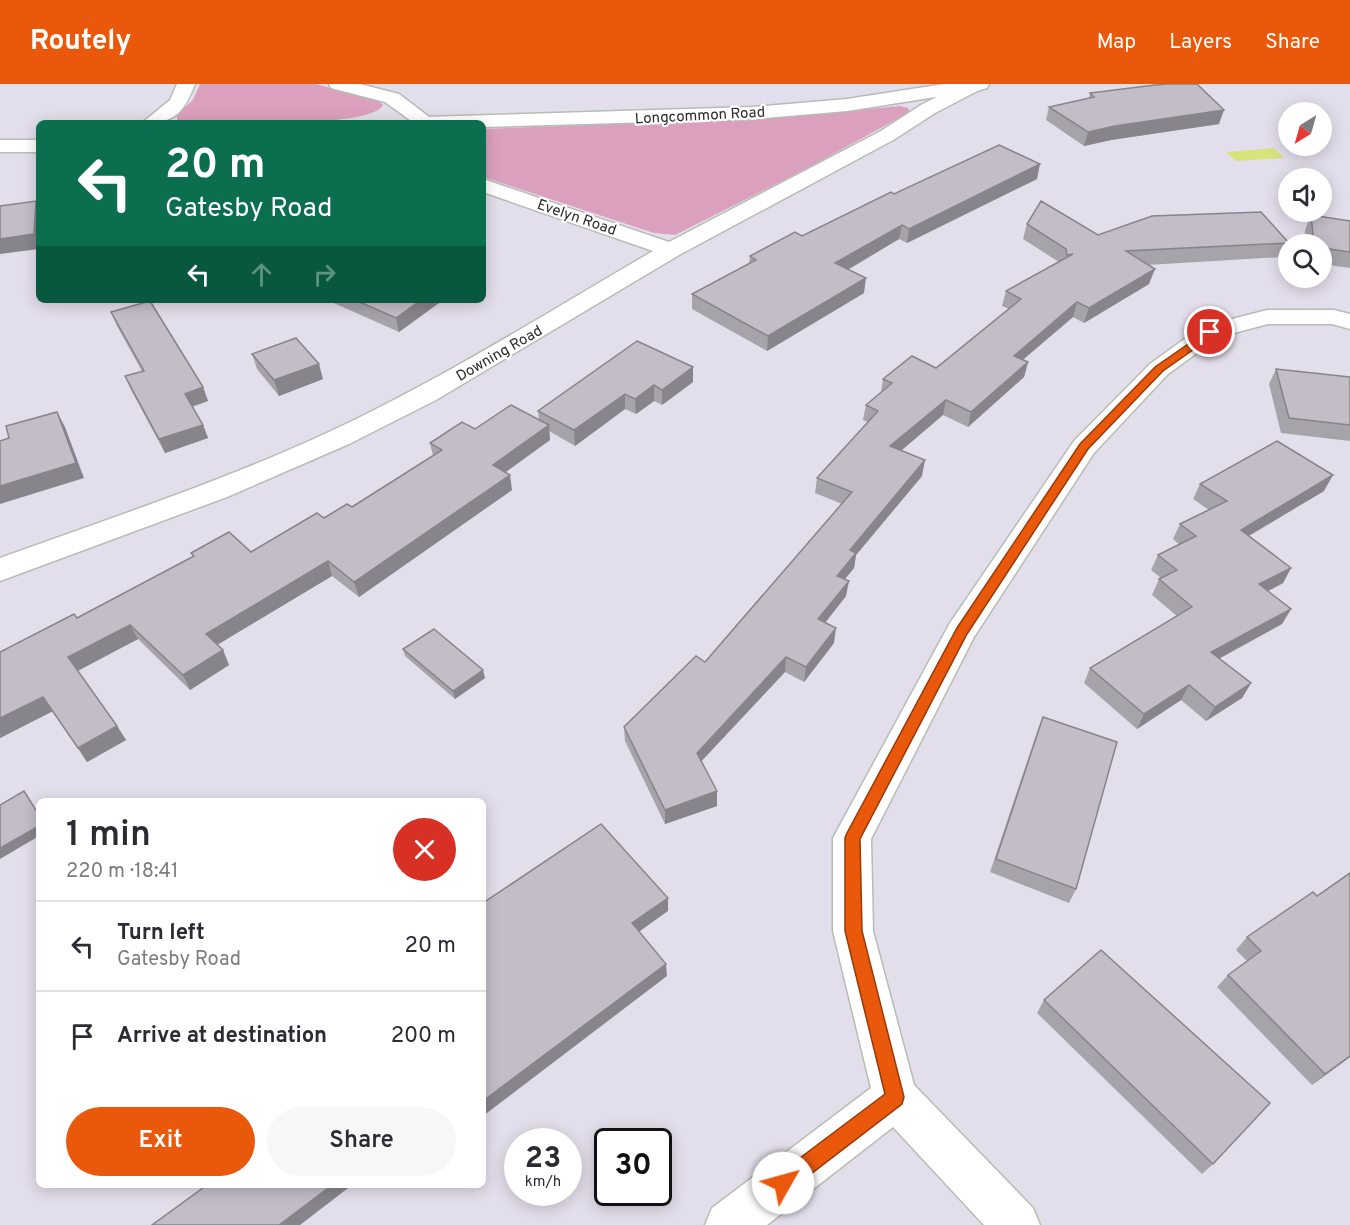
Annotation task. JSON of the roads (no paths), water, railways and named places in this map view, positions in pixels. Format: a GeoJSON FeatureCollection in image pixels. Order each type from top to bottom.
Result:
{"type":"FeatureCollection","features":[{"type":"Feature","properties":{"kind":"street"},"geometry":{"type":"LineString","coordinates":[[156,120],[178,103],[186,84]]}},
{"type":"Feature","properties":{"kind":"street"},"geometry":{"type":"LineString","coordinates":[[338,84],[392,98],[422,120]]}},
{"type":"Feature","properties":{"kind":"street","name":"Longcommon Road"},"geometry":{"type":"LineString","coordinates":[[486,121],[752,113],[847,105],[976,84]]}},
{"type":"Feature","properties":{"kind":"street","name":"Downing Road"},"geometry":{"type":"LineString","coordinates":[[0,570],[104,534],[217,490],[339,438],[427,394],[671,250],[888,135],[928,109],[976,84]]}},
{"type":"Feature","properties":{"kind":"street"},"geometry":{"type":"LineString","coordinates":[[0,146],[31,146]]}},
{"type":"Feature","properties":{"kind":"street"},"geometry":{"type":"LineString","coordinates":[[0,153],[31,146]]}},
{"type":"Feature","properties":{"kind":"street","name":"Evelyn Road"},"geometry":{"type":"LineString","coordinates":[[486,186],[671,250]]}},
{"type":"Feature","properties":{"kind":"street"},"geometry":{"type":"LineString","coordinates":[[1016,1225],[895,1097],[853,931],[852,838],[962,631],[1084,447],[1159,369],[1210,332],[1267,317],[1334,317],[1350,322]]}},
{"type":"Feature","properties":{"kind":"street"},"geometry":{"type":"LineString","coordinates":[[729,1225],[895,1097]]}}]}
